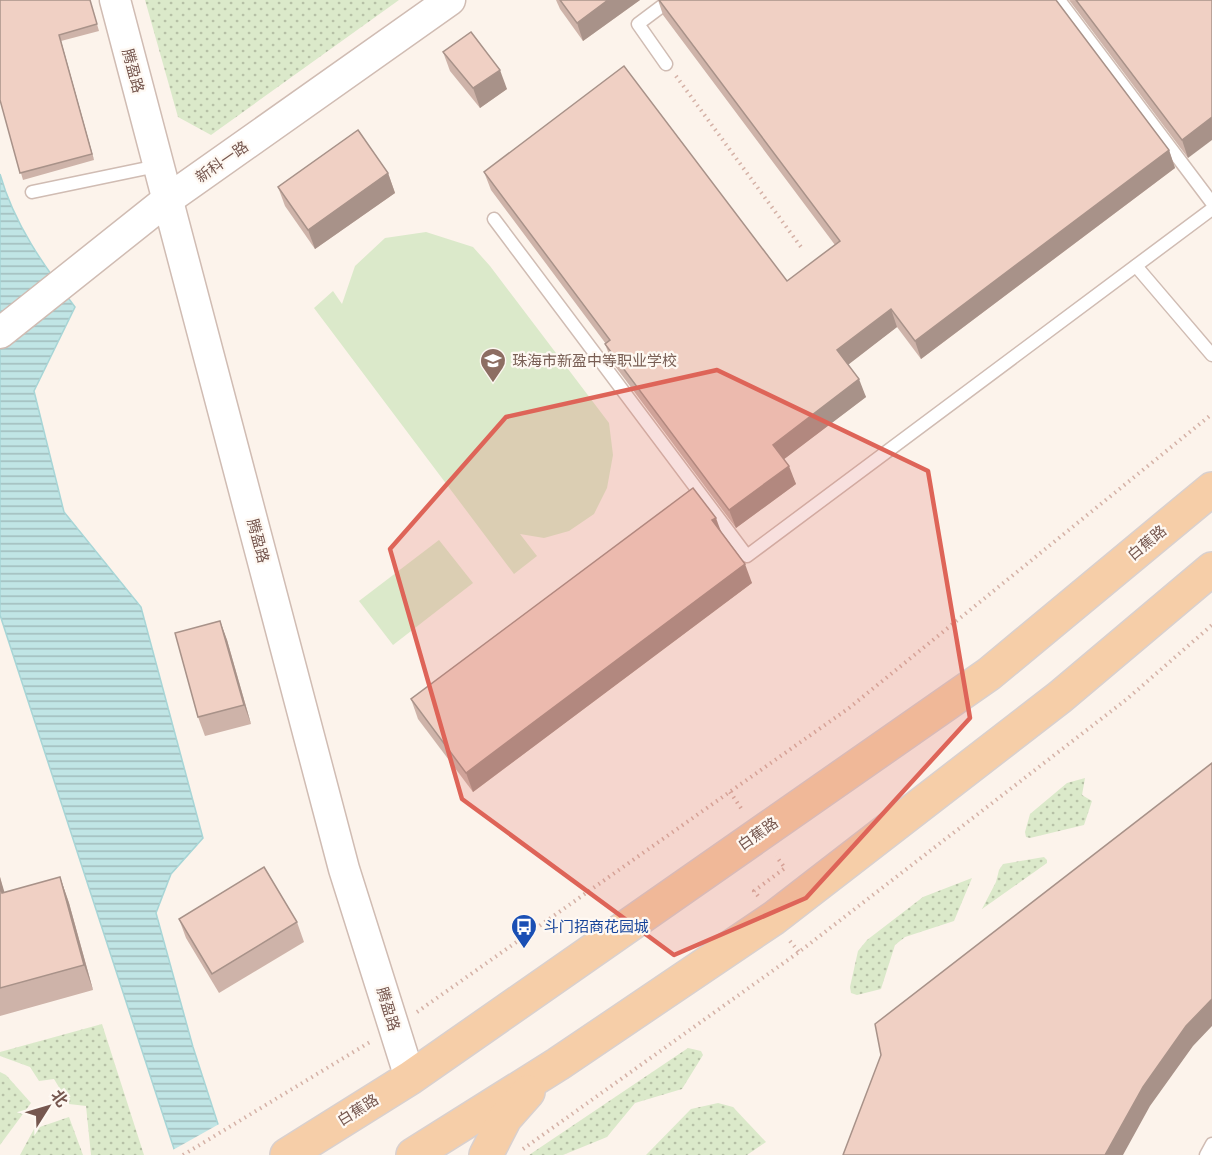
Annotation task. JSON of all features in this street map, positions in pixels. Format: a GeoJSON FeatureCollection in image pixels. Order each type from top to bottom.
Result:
{"type":"FeatureCollection","features":[{"type":"Feature","properties":{"kind":"main road","name":"白蕉路"},"geometry":{"type":"LineString","coordinates":[[291,1152],[410,1078],[988,674],[1212,489]]}},
{"type":"Feature","properties":{"kind":"main road"},"geometry":{"type":"LineString","coordinates":[[413,1155],[558,1064],[774,918],[1060,697],[1212,569]]}},
{"type":"Feature","properties":{"kind":"main road"},"geometry":{"type":"LineString","coordinates":[[486,1155],[505,1118],[527,1092],[558,1064]]}},
{"type":"Feature","properties":{"kind":"street","name":"腾盈路"},"geometry":{"type":"LineString","coordinates":[[115,0],[344,869],[410,1078]]}},
{"type":"Feature","properties":{"kind":"street","name":"新科一路"},"geometry":{"type":"LineString","coordinates":[[0,333],[167,200],[450,0]]}},
{"type":"Feature","properties":{"kind":"lane"},"geometry":{"type":"LineString","coordinates":[[666,64],[638,24],[670,0]]}},
{"type":"Feature","properties":{"kind":"lane"},"geometry":{"type":"LineString","coordinates":[[1059,0],[1212,203]]}},
{"type":"Feature","properties":{"kind":"lane"},"geometry":{"type":"LineString","coordinates":[[32,192],[158,165]]}},
{"type":"Feature","properties":{"kind":"lane"},"geometry":{"type":"LineString","coordinates":[[494,219],[747,556],[1212,209]]}},
{"type":"Feature","properties":{"kind":"lane"},"geometry":{"type":"LineString","coordinates":[[1136,266],[1212,355]]}},
{"type":"Feature","properties":{"kind":"lane"},"geometry":{"type":"LineString","coordinates":[[1206,1155],[1212,1144]]}},
{"type":"Feature","properties":{"kind":"path"},"geometry":{"type":"LineString","coordinates":[[666,64],[801,247]]}},
{"type":"Feature","properties":{"kind":"path"},"geometry":{"type":"LineString","coordinates":[[183,1155],[394,1028],[849,708],[1212,414]]}},
{"type":"Feature","properties":{"kind":"path"},"geometry":{"type":"LineString","coordinates":[[525,1146],[799,952],[1127,699],[1212,625]]}},
{"type":"Feature","properties":{"kind":"path"},"geometry":{"type":"LineString","coordinates":[[730,792],[785,868],[754,891],[799,952]]}},
{"type":"Feature","properties":{"kind":"highlighted area"},"geometry":{"type":"Polygon","coordinates":[[[717,370],[928,471],[970,718],[806,898],[674,955],[462,799],[390,549],[506,417],[717,370]]]}},
{"type":"Feature","properties":{"kind":"green space"},"geometry":{"type":"Polygon","coordinates":[[[145,0],[399,0],[211,135],[178,117],[145,0]]]}},
{"type":"Feature","properties":{"kind":"green space"},"geometry":{"type":"Polygon","coordinates":[[[426,232],[473,247],[490,266],[609,423],[613,455],[607,488],[594,514],[569,531],[544,538],[520,534],[537,556],[514,574],[314,308],[333,291],[342,304],[355,266],[385,238],[426,232]]]}},
{"type":"Feature","properties":{"kind":"green space"},"geometry":{"type":"Polygon","coordinates":[[[439,540],[473,583],[393,645],[359,601],[439,540]]]}},
{"type":"Feature","properties":{"kind":"green space"},"geometry":{"type":"Polygon","coordinates":[[[1085,778],[1082,795],[1092,801],[1084,825],[1026,837],[1025,832],[1030,814],[1067,783],[1085,778]]]}},
{"type":"Feature","properties":{"kind":"green space"},"geometry":{"type":"Polygon","coordinates":[[[1044,857],[1047,863],[982,909],[1003,864],[1044,857]]]}},
{"type":"Feature","properties":{"kind":"green space"},"geometry":{"type":"Polygon","coordinates":[[[972,878],[954,921],[905,937],[895,945],[881,989],[857,995],[851,993],[850,987],[858,951],[867,940],[923,897],[972,878]]]}},
{"type":"Feature","properties":{"kind":"green space"},"geometry":{"type":"Polygon","coordinates":[[[102,1024],[144,1155],[91,1155],[86,1106],[69,1104],[54,1079],[39,1081],[30,1067],[0,1056],[0,1052],[102,1024]]]}},
{"type":"Feature","properties":{"kind":"green space"},"geometry":{"type":"Polygon","coordinates":[[[688,1048],[701,1051],[703,1055],[682,1089],[635,1103],[607,1137],[563,1155],[529,1155],[688,1048]]]}},
{"type":"Feature","properties":{"kind":"green space"},"geometry":{"type":"Polygon","coordinates":[[[0,1072],[6,1075],[31,1103],[0,1145],[0,1072]]]}},
{"type":"Feature","properties":{"kind":"green space"},"geometry":{"type":"Polygon","coordinates":[[[718,1103],[733,1107],[766,1142],[747,1155],[646,1155],[691,1109],[718,1103]]]}},
{"type":"Feature","properties":{"kind":"green space"},"geometry":{"type":"Polygon","coordinates":[[[69,1117],[83,1155],[20,1155],[34,1129],[69,1117]]]}},
{"type":"Feature","properties":{"kind":"water"},"geometry":{"type":"Polygon","coordinates":[[[0,174],[13,210],[31,244],[75,307],[34,391],[64,512],[141,607],[203,838],[171,874],[156,913],[193,1047],[228,1155],[176,1155],[0,615],[0,174]]]}},
{"type":"Feature","properties":{"kind":"pier"},"geometry":{"type":"Polygon","coordinates":[[[221,1123],[231,1155],[172,1155],[171,1151],[221,1123]]]}},
{"type":"Feature","properties":{"kind":"building"},"geometry":{"type":"Polygon","coordinates":[[[0,0],[90,0],[97,24],[59,35],[92,154],[20,173],[0,100],[0,0]]]}},
{"type":"Feature","properties":{"kind":"building"},"geometry":{"type":"Polygon","coordinates":[[[560,0],[608,0],[577,23],[560,0]]]}},
{"type":"Feature","properties":{"kind":"building"},"geometry":{"type":"Polygon","coordinates":[[[659,0],[1056,0],[1169,150],[915,341],[891,309],[837,350],[859,379],[773,445],[789,466],[729,510],[605,344],[610,340],[484,172],[624,66],[787,281],[840,241],[659,0]]]}},
{"type":"Feature","properties":{"kind":"building"},"geometry":{"type":"Polygon","coordinates":[[[1076,0],[1212,0],[1212,117],[1182,140],[1076,0]]]}},
{"type":"Feature","properties":{"kind":"building"},"geometry":{"type":"Polygon","coordinates":[[[471,32],[500,70],[473,88],[443,52],[471,32]]]}},
{"type":"Feature","properties":{"kind":"building"},"geometry":{"type":"Polygon","coordinates":[[[358,130],[388,173],[308,230],[278,187],[358,130]]]}},
{"type":"Feature","properties":{"kind":"building"},"geometry":{"type":"Polygon","coordinates":[[[693,488],[716,518],[712,520],[745,564],[466,773],[411,699],[693,488]]]}},
{"type":"Feature","properties":{"kind":"building"},"geometry":{"type":"Polygon","coordinates":[[[220,621],[244,705],[198,717],[175,633],[220,621]]]}},
{"type":"Feature","properties":{"kind":"building"},"geometry":{"type":"Polygon","coordinates":[[[1212,763],[1212,999],[1186,1026],[1143,1087],[1105,1155],[843,1155],[881,1055],[875,1024],[1212,763]]]}},
{"type":"Feature","properties":{"kind":"building"},"geometry":{"type":"Polygon","coordinates":[[[264,867],[297,922],[212,974],[179,919],[264,867]]]}},
{"type":"Feature","properties":{"kind":"building"},"geometry":{"type":"Polygon","coordinates":[[[60,877],[84,965],[0,988],[0,885],[2,893],[60,877]]]}},
{"type":"Feature","properties":{"kind":"place","name":"珠海市新盈中等职业学校"},"geometry":{"type":"Point","coordinates":[493,384]}},
{"type":"Feature","properties":{"kind":"place","name":"斗门招商花园城"},"geometry":{"type":"Point","coordinates":[524,950]}}]}
